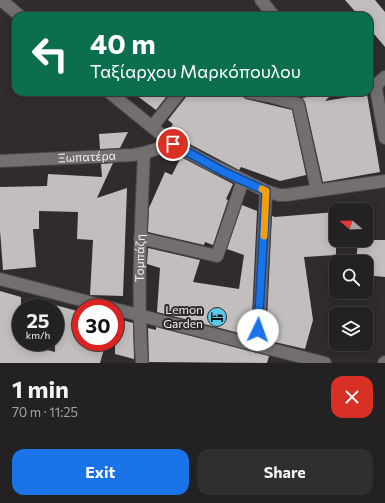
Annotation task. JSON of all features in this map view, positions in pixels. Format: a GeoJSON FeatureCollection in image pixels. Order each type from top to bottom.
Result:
{"type":"FeatureCollection","features":[{"type":"Feature","properties":{"kind":"street"},"geometry":{"type":"LineString","coordinates":[[1,0],[15,12]]}},
{"type":"Feature","properties":{"kind":"street"},"geometry":{"type":"LineString","coordinates":[[261,0],[271,12]]}},
{"type":"Feature","properties":{"kind":"street"},"geometry":{"type":"LineString","coordinates":[[377,81],[376,94],[385,138]]}},
{"type":"Feature","properties":{"kind":"street"},"geometry":{"type":"LineString","coordinates":[[114,96],[152,126],[168,141],[266,191],[279,195],[286,195],[385,180]]}},
{"type":"Feature","properties":{"kind":"street"},"geometry":{"type":"LineString","coordinates":[[152,126],[177,96]]}},
{"type":"Feature","properties":{"kind":"street"},"geometry":{"type":"LineString","coordinates":[[275,96],[298,104],[317,190]]}},
{"type":"Feature","properties":{"kind":"street","name":"Ξωπατέρα"},"geometry":{"type":"LineString","coordinates":[[0,161],[144,153],[168,141]]}},
{"type":"Feature","properties":{"kind":"street","name":"Τομπάζη"},"geometry":{"type":"LineString","coordinates":[[142,363],[140,315],[140,238],[144,153]]}},
{"type":"Feature","properties":{"kind":"street"},"geometry":{"type":"LineString","coordinates":[[140,238],[217,256],[242,180]]}},
{"type":"Feature","properties":{"kind":"street"},"geometry":{"type":"LineString","coordinates":[[258,346],[266,191]]}},
{"type":"Feature","properties":{"kind":"street"},"geometry":{"type":"LineString","coordinates":[[0,279],[77,299]]}},
{"type":"Feature","properties":{"kind":"street"},"geometry":{"type":"LineString","coordinates":[[124,311],[325,363]]}},
{"type":"Feature","properties":{"kind":"building"},"geometry":{"type":"Polygon","coordinates":[[[345,0],[375,0],[385,12],[385,47],[373,33],[373,12],[356,12],[345,0]]]}},
{"type":"Feature","properties":{"kind":"building"},"geometry":{"type":"Polygon","coordinates":[[[137,96],[167,96],[156,110],[137,96]]]}},
{"type":"Feature","properties":{"kind":"building"},"geometry":{"type":"Polygon","coordinates":[[[243,96],[246,99],[292,110],[306,175],[280,181],[241,167],[239,170],[186,142],[169,130],[173,124],[168,120],[186,97],[243,96]]]}},
{"type":"Feature","properties":{"kind":"building"},"geometry":{"type":"Polygon","coordinates":[[[330,96],[325,101],[355,96],[367,96],[380,172],[323,182],[305,102],[302,98],[330,96]]]}},
{"type":"Feature","properties":{"kind":"building"},"geometry":{"type":"Polygon","coordinates":[[[128,132],[120,148],[100,149],[99,134],[128,132]]]}},
{"type":"Feature","properties":{"kind":"building"},"geometry":{"type":"Polygon","coordinates":[[[181,157],[233,184],[226,199],[228,200],[213,245],[205,242],[204,245],[148,232],[149,208],[165,172],[172,175],[181,157]]]}},
{"type":"Feature","properties":{"kind":"building"},"geometry":{"type":"Polygon","coordinates":[[[113,163],[97,198],[127,188],[123,296],[90,295],[93,240],[77,239],[78,212],[39,211],[39,229],[33,229],[36,267],[3,270],[0,230],[0,187],[47,186],[48,174],[102,177],[101,164],[113,163]]]}},
{"type":"Feature","properties":{"kind":"building"},"geometry":{"type":"Polygon","coordinates":[[[242,205],[257,211],[251,336],[157,312],[160,268],[147,264],[148,248],[200,260],[193,282],[239,289],[244,255],[227,249],[242,205]]]}},
{"type":"Feature","properties":{"kind":"building"},"geometry":{"type":"Polygon","coordinates":[[[329,213],[329,247],[336,247],[336,255],[304,257],[313,320],[305,349],[266,340],[272,216],[329,213]]]}},
{"type":"Feature","properties":{"kind":"building"},"geometry":{"type":"Polygon","coordinates":[[[373,240],[385,240],[385,277],[373,276],[373,255],[357,255],[357,247],[373,247],[373,240]]]}},
{"type":"Feature","properties":{"kind":"building"},"geometry":{"type":"Polygon","coordinates":[[[0,291],[21,297],[21,299],[12,299],[12,351],[64,351],[64,307],[72,310],[72,351],[103,351],[100,363],[0,363],[0,291]]]}},
{"type":"Feature","properties":{"kind":"building"},"geometry":{"type":"Polygon","coordinates":[[[124,320],[133,323],[134,359],[115,354],[115,351],[124,351],[124,320]]]}},
{"type":"Feature","properties":{"kind":"building"},"geometry":{"type":"Polygon","coordinates":[[[156,327],[269,356],[267,363],[149,362],[148,328],[156,330],[156,327]]]}},
{"type":"Feature","properties":{"kind":"slow traffic"},"geometry":{"type":"LineString","coordinates":[[262,189],[266,191],[264,236]]}},
{"type":"Feature","properties":{"kind":"place","name":"Lemon Garden"},"geometry":{"type":"Point","coordinates":[217,317]}},
{"type":"Feature","properties":{"kind":"route"},"geometry":{"type":"LineString","coordinates":[[173,144],[224,172],[266,191],[258,330]]}}]}
